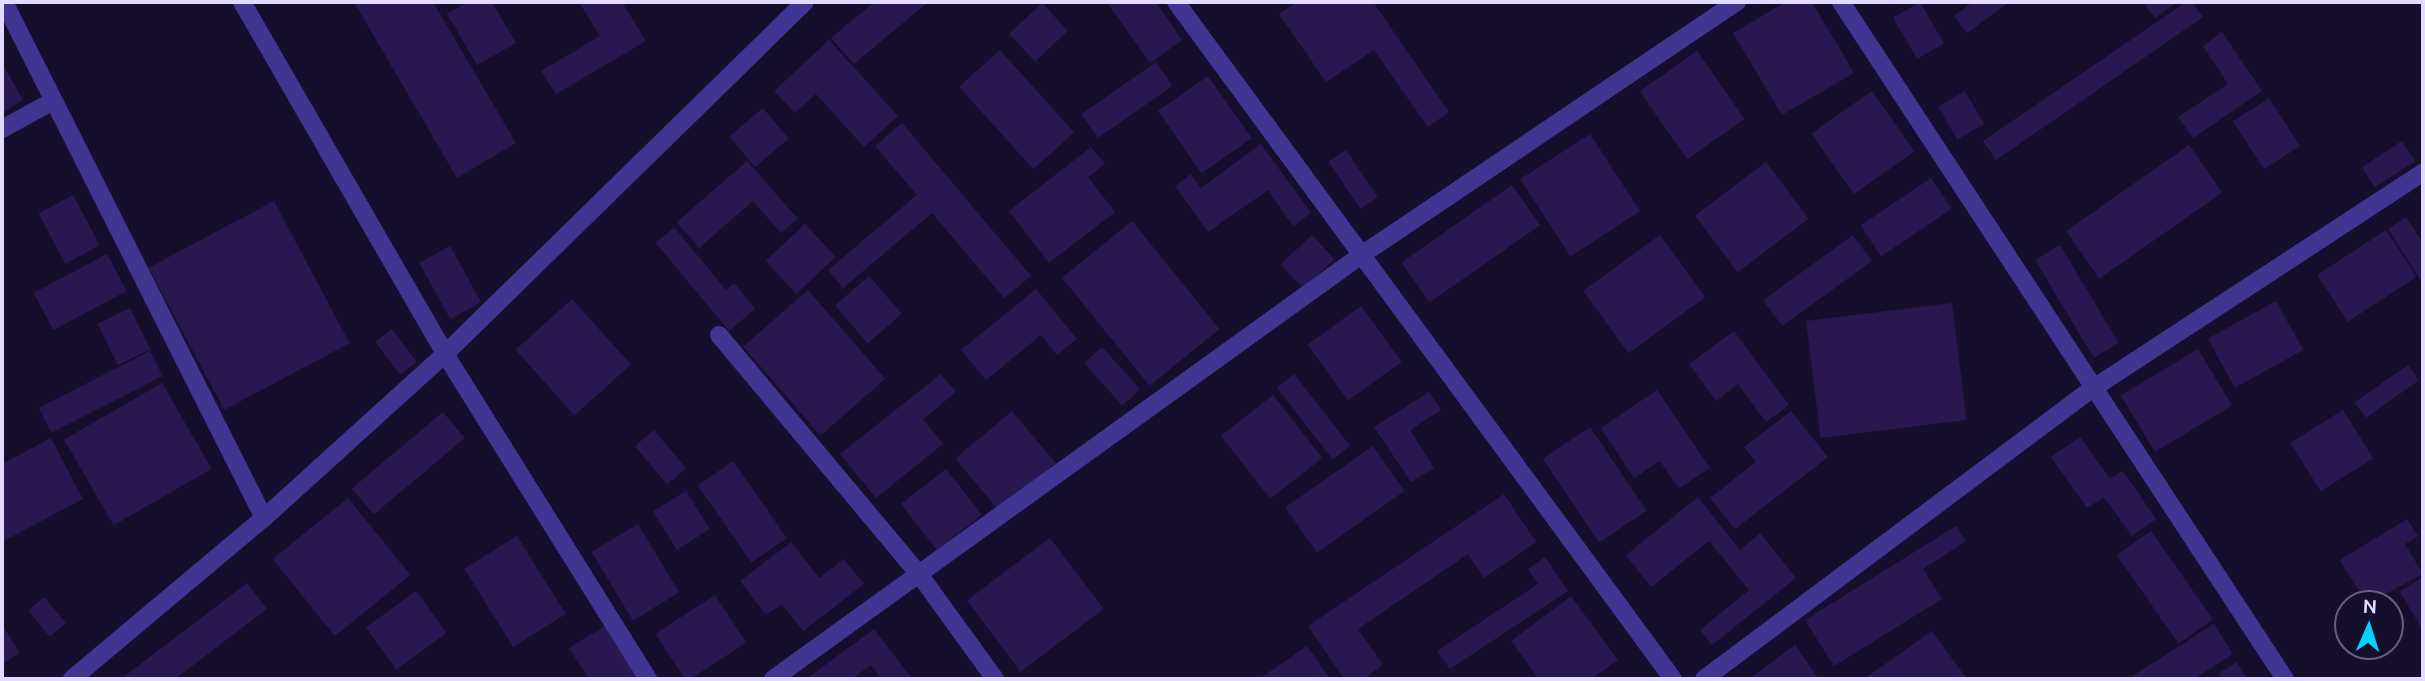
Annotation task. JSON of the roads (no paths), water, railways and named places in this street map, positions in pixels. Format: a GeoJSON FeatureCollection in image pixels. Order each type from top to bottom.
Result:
{"type":"FeatureCollection","features":[{"type":"Feature","properties":{"kind":"street"},"geometry":{"type":"LineString","coordinates":[[4,2],[264,518]]}},
{"type":"Feature","properties":{"kind":"street"},"geometry":{"type":"LineString","coordinates":[[242,2],[445,354],[648,679]]}},
{"type":"Feature","properties":{"kind":"street"},"geometry":{"type":"LineString","coordinates":[[75,678],[264,518],[445,354],[805,2]]}},
{"type":"Feature","properties":{"kind":"street"},"geometry":{"type":"LineString","coordinates":[[1176,2],[1673,679]]}},
{"type":"Feature","properties":{"kind":"street"},"geometry":{"type":"LineString","coordinates":[[773,679],[1360,256],[1737,2]]}},
{"type":"Feature","properties":{"kind":"street"},"geometry":{"type":"LineString","coordinates":[[1841,2],[2092,389],[2285,679]]}},
{"type":"Feature","properties":{"kind":"street"},"geometry":{"type":"LineString","coordinates":[[2,128],[53,101]]}},
{"type":"Feature","properties":{"kind":"street"},"geometry":{"type":"LineString","coordinates":[[1704,679],[2092,389],[2423,172]]}},
{"type":"Feature","properties":{"kind":"street"},"geometry":{"type":"LineString","coordinates":[[719,335],[919,574],[995,679]]}}]}
